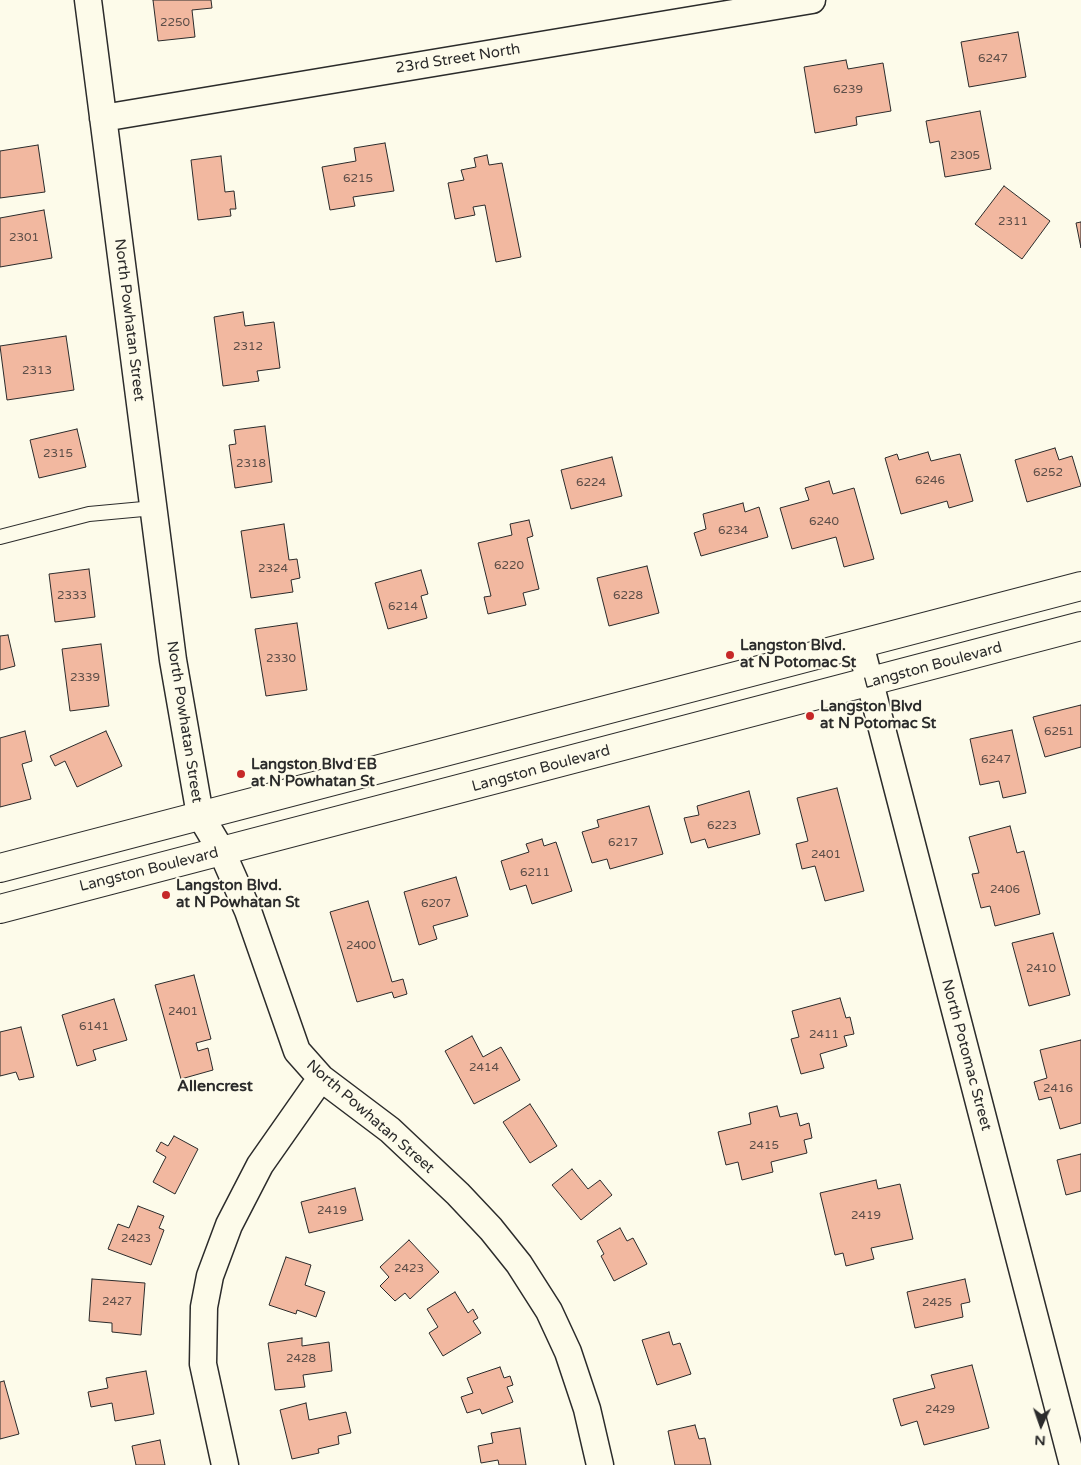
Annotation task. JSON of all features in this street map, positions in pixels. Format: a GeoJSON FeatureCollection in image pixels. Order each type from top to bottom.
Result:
{"type":"FeatureCollection","features":[{"type":"Feature","properties":{"kind":"main road"},"geometry":{"type":"LineString","coordinates":[[0,868],[1081,586]]}},
{"type":"Feature","properties":{"kind":"main road","name":"Langston Boulevard"},"geometry":{"type":"LineString","coordinates":[[0,909],[1081,626]]}},
{"type":"Feature","properties":{"kind":"street","name":"North Powhatan Street"},"geometry":{"type":"LineString","coordinates":[[88,0],[173,660],[200,815],[222,852],[248,911],[293,1042],[301,1058],[321,1078],[380,1122],[414,1153],[480,1217],[519,1264],[556,1324],[587,1409],[600,1465]]}},
{"type":"Feature","properties":{"kind":"street","name":"23rd Street North"},"geometry":{"type":"LineString","coordinates":[[103,118],[812,0]]}},
{"type":"Feature","properties":{"kind":"street","name":"North Potomac Street"},"geometry":{"type":"LineString","coordinates":[[860,644],[1072,1465]]}},
{"type":"Feature","properties":{"kind":"street"},"geometry":{"type":"LineString","coordinates":[[225,1465],[203,1364],[204,1307],[212,1270],[229,1225],[260,1165],[321,1078]]}},
{"type":"Feature","properties":{"kind":"lane"},"geometry":{"type":"LineString","coordinates":[[0,537],[89,514],[154,508]]}},
{"type":"Feature","properties":{"kind":"building"},"geometry":{"type":"Polygon","coordinates":[[[153,0],[211,0],[212,8],[192,10],[195,37],[158,41],[153,0]]]}},
{"type":"Feature","properties":{"kind":"building"},"geometry":{"type":"Polygon","coordinates":[[[1018,32],[1026,77],[969,87],[961,42],[1018,32]]]}},
{"type":"Feature","properties":{"kind":"building"},"geometry":{"type":"Polygon","coordinates":[[[846,60],[848,69],[883,63],[891,111],[856,117],[857,125],[815,133],[804,67],[846,60]]]}},
{"type":"Feature","properties":{"kind":"building"},"geometry":{"type":"Polygon","coordinates":[[[980,111],[991,169],[945,177],[939,141],[930,143],[926,121],[980,111]]]}},
{"type":"Feature","properties":{"kind":"building"},"geometry":{"type":"Polygon","coordinates":[[[385,143],[394,191],[353,197],[355,206],[330,210],[322,167],[356,161],[354,148],[385,143]]]}},
{"type":"Feature","properties":{"kind":"building"},"geometry":{"type":"Polygon","coordinates":[[[38,145],[45,192],[0,198],[0,151],[38,145]]]}},
{"type":"Feature","properties":{"kind":"building"},"geometry":{"type":"Polygon","coordinates":[[[487,155],[489,165],[502,163],[521,257],[496,262],[485,205],[473,207],[475,215],[455,219],[448,183],[464,180],[461,170],[476,167],[474,158],[487,155]]]}},
{"type":"Feature","properties":{"kind":"building"},"geometry":{"type":"Polygon","coordinates":[[[221,156],[225,192],[234,191],[236,209],[230,209],[231,216],[198,220],[191,160],[221,156]]]}},
{"type":"Feature","properties":{"kind":"building"},"geometry":{"type":"Polygon","coordinates":[[[1004,186],[1050,221],[1022,259],[975,224],[1004,186]]]}},
{"type":"Feature","properties":{"kind":"building"},"geometry":{"type":"Polygon","coordinates":[[[44,210],[52,258],[0,267],[0,218],[44,210]]]}},
{"type":"Feature","properties":{"kind":"building"},"geometry":{"type":"Polygon","coordinates":[[[1081,222],[1081,248],[1076,223],[1081,222]]]}},
{"type":"Feature","properties":{"kind":"building"},"geometry":{"type":"Polygon","coordinates":[[[243,312],[245,326],[274,322],[280,368],[257,371],[259,381],[223,386],[214,317],[243,312]]]}},
{"type":"Feature","properties":{"kind":"building"},"geometry":{"type":"Polygon","coordinates":[[[66,336],[74,390],[7,400],[0,346],[66,336]]]}},
{"type":"Feature","properties":{"kind":"building"},"geometry":{"type":"Polygon","coordinates":[[[265,426],[272,482],[235,488],[229,445],[236,444],[234,430],[265,426]]]}},
{"type":"Feature","properties":{"kind":"building"},"geometry":{"type":"Polygon","coordinates":[[[77,429],[86,467],[39,478],[30,440],[77,429]]]}},
{"type":"Feature","properties":{"kind":"building"},"geometry":{"type":"Polygon","coordinates":[[[1055,448],[1059,460],[1072,456],[1081,486],[1027,502],[1015,460],[1055,448]]]}},
{"type":"Feature","properties":{"kind":"building"},"geometry":{"type":"Polygon","coordinates":[[[928,452],[931,461],[960,454],[973,501],[949,508],[947,501],[901,514],[885,458],[897,454],[899,460],[928,452]]]}},
{"type":"Feature","properties":{"kind":"building"},"geometry":{"type":"Polygon","coordinates":[[[612,457],[622,496],[571,509],[561,470],[612,457]]]}},
{"type":"Feature","properties":{"kind":"building"},"geometry":{"type":"Polygon","coordinates":[[[829,481],[833,494],[854,488],[874,559],[844,567],[836,537],[792,549],[780,508],[809,500],[805,488],[829,481]]]}},
{"type":"Feature","properties":{"kind":"building"},"geometry":{"type":"Polygon","coordinates":[[[743,503],[745,512],[759,507],[768,537],[701,556],[694,533],[706,529],[703,514],[743,503]]]}},
{"type":"Feature","properties":{"kind":"building"},"geometry":{"type":"Polygon","coordinates":[[[529,520],[533,536],[527,538],[539,589],[523,593],[526,605],[488,614],[484,597],[491,596],[478,543],[512,535],[510,524],[529,520]]]}},
{"type":"Feature","properties":{"kind":"building"},"geometry":{"type":"Polygon","coordinates":[[[284,524],[289,560],[297,559],[300,578],[291,580],[293,592],[251,598],[241,531],[284,524]]]}},
{"type":"Feature","properties":{"kind":"building"},"geometry":{"type":"Polygon","coordinates":[[[647,566],[659,613],[609,626],[597,578],[647,566]]]}},
{"type":"Feature","properties":{"kind":"building"},"geometry":{"type":"Polygon","coordinates":[[[89,569],[95,617],[55,622],[49,574],[89,569]]]}},
{"type":"Feature","properties":{"kind":"building"},"geometry":{"type":"Polygon","coordinates":[[[421,570],[428,594],[421,596],[427,618],[388,629],[375,583],[421,570]]]}},
{"type":"Feature","properties":{"kind":"building"},"geometry":{"type":"Polygon","coordinates":[[[297,623],[307,690],[266,696],[255,629],[297,623]]]}},
{"type":"Feature","properties":{"kind":"building"},"geometry":{"type":"Polygon","coordinates":[[[8,635],[15,666],[0,670],[0,636],[8,635]]]}},
{"type":"Feature","properties":{"kind":"building"},"geometry":{"type":"Polygon","coordinates":[[[101,644],[109,706],[70,711],[62,649],[101,644]]]}},
{"type":"Feature","properties":{"kind":"building"},"geometry":{"type":"Polygon","coordinates":[[[1081,705],[1081,747],[1045,757],[1033,717],[1081,705]]]}},
{"type":"Feature","properties":{"kind":"building"},"geometry":{"type":"Polygon","coordinates":[[[1012,730],[1026,793],[1003,798],[999,781],[980,785],[970,739],[1012,730]]]}},
{"type":"Feature","properties":{"kind":"building"},"geometry":{"type":"Polygon","coordinates":[[[25,731],[32,761],[22,764],[31,799],[0,807],[0,738],[25,731]]]}},
{"type":"Feature","properties":{"kind":"building"},"geometry":{"type":"Polygon","coordinates":[[[106,731],[122,766],[77,787],[65,761],[55,766],[50,756],[106,731]]]}},
{"type":"Feature","properties":{"kind":"building"},"geometry":{"type":"Polygon","coordinates":[[[837,788],[864,891],[825,901],[815,866],[802,869],[796,844],[808,841],[797,798],[837,788]]]}},
{"type":"Feature","properties":{"kind":"building"},"geometry":{"type":"Polygon","coordinates":[[[749,791],[760,834],[708,848],[705,839],[691,843],[684,818],[699,815],[697,806],[749,791]]]}},
{"type":"Feature","properties":{"kind":"building"},"geometry":{"type":"Polygon","coordinates":[[[649,806],[663,854],[610,869],[607,859],[592,863],[582,832],[599,827],[597,820],[649,806]]]}},
{"type":"Feature","properties":{"kind":"building"},"geometry":{"type":"Polygon","coordinates":[[[1010,826],[1017,853],[1024,851],[1040,914],[995,926],[990,906],[981,908],[972,874],[979,873],[969,837],[1010,826]]]}},
{"type":"Feature","properties":{"kind":"building"},"geometry":{"type":"Polygon","coordinates":[[[542,839],[544,846],[556,842],[572,891],[532,904],[526,885],[510,890],[501,861],[529,852],[526,844],[542,839]]]}},
{"type":"Feature","properties":{"kind":"building"},"geometry":{"type":"Polygon","coordinates":[[[456,877],[468,916],[433,926],[437,939],[419,945],[404,892],[456,877]]]}},
{"type":"Feature","properties":{"kind":"building"},"geometry":{"type":"Polygon","coordinates":[[[368,901],[392,982],[403,979],[407,994],[394,998],[392,992],[357,1002],[330,912],[368,901]]]}},
{"type":"Feature","properties":{"kind":"building"},"geometry":{"type":"Polygon","coordinates":[[[1053,933],[1070,995],[1029,1006],[1012,943],[1053,933]]]}},
{"type":"Feature","properties":{"kind":"building"},"geometry":{"type":"Polygon","coordinates":[[[194,975],[211,1039],[196,1043],[198,1051],[208,1048],[213,1070],[181,1079],[155,985],[194,975]]]}},
{"type":"Feature","properties":{"kind":"building"},"geometry":{"type":"Polygon","coordinates":[[[840,998],[846,1018],[850,1017],[854,1034],[844,1036],[847,1046],[820,1054],[824,1068],[801,1074],[791,1039],[799,1037],[792,1011],[840,998]]]}},
{"type":"Feature","properties":{"kind":"building"},"geometry":{"type":"Polygon","coordinates":[[[114,999],[127,1040],[93,1050],[96,1060],[77,1066],[62,1015],[114,999]]]}},
{"type":"Feature","properties":{"kind":"building"},"geometry":{"type":"Polygon","coordinates":[[[21,1027],[34,1077],[19,1080],[16,1072],[0,1076],[0,1032],[21,1027]]]}},
{"type":"Feature","properties":{"kind":"building"},"geometry":{"type":"Polygon","coordinates":[[[472,1036],[483,1057],[501,1047],[520,1080],[474,1104],[445,1051],[472,1036]]]}},
{"type":"Feature","properties":{"kind":"building"},"geometry":{"type":"Polygon","coordinates":[[[1081,1040],[1081,1123],[1060,1129],[1051,1097],[1039,1100],[1034,1082],[1047,1078],[1040,1050],[1081,1040]]]}},
{"type":"Feature","properties":{"kind":"building"},"geometry":{"type":"Polygon","coordinates":[[[530,1104],[557,1146],[530,1163],[503,1122],[530,1104]]]}},
{"type":"Feature","properties":{"kind":"building"},"geometry":{"type":"Polygon","coordinates":[[[777,1106],[780,1117],[797,1113],[800,1126],[809,1123],[812,1138],[804,1140],[807,1153],[771,1162],[773,1172],[742,1180],[738,1162],[726,1165],[718,1132],[751,1124],[749,1113],[777,1106]]]}},
{"type":"Feature","properties":{"kind":"building"},"geometry":{"type":"Polygon","coordinates":[[[174,1136],[198,1149],[175,1194],[153,1182],[166,1157],[156,1151],[161,1142],[168,1146],[174,1136]]]}},
{"type":"Feature","properties":{"kind":"building"},"geometry":{"type":"Polygon","coordinates":[[[1081,1154],[1081,1191],[1066,1195],[1057,1160],[1081,1154]]]}},
{"type":"Feature","properties":{"kind":"building"},"geometry":{"type":"Polygon","coordinates":[[[572,1169],[588,1189],[600,1180],[612,1195],[581,1220],[552,1185],[572,1169]]]}},
{"type":"Feature","properties":{"kind":"building"},"geometry":{"type":"Polygon","coordinates":[[[876,1180],[878,1189],[900,1184],[913,1239],[871,1248],[874,1259],[846,1266],[843,1253],[835,1255],[820,1193],[876,1180]]]}},
{"type":"Feature","properties":{"kind":"building"},"geometry":{"type":"Polygon","coordinates":[[[355,1188],[363,1220],[309,1233],[301,1202],[355,1188]]]}},
{"type":"Feature","properties":{"kind":"building"},"geometry":{"type":"Polygon","coordinates":[[[138,1206],[164,1216],[159,1228],[164,1230],[151,1265],[108,1249],[118,1224],[129,1228],[138,1206]]]}},
{"type":"Feature","properties":{"kind":"building"},"geometry":{"type":"Polygon","coordinates":[[[620,1228],[627,1241],[633,1238],[647,1264],[614,1281],[601,1256],[604,1254],[597,1241],[620,1228]]]}},
{"type":"Feature","properties":{"kind":"building"},"geometry":{"type":"Polygon","coordinates":[[[409,1240],[439,1272],[410,1299],[405,1293],[395,1301],[380,1286],[389,1277],[380,1267],[409,1240]]]}},
{"type":"Feature","properties":{"kind":"building"},"geometry":{"type":"Polygon","coordinates":[[[286,1257],[311,1265],[305,1285],[325,1292],[316,1317],[297,1310],[296,1314],[269,1305],[286,1257]]]}},
{"type":"Feature","properties":{"kind":"building"},"geometry":{"type":"Polygon","coordinates":[[[92,1279],[145,1283],[141,1335],[112,1332],[112,1323],[89,1321],[92,1279]]]}},
{"type":"Feature","properties":{"kind":"building"},"geometry":{"type":"Polygon","coordinates":[[[965,1279],[970,1302],[961,1304],[963,1317],[915,1328],[907,1292],[965,1279]]]}},
{"type":"Feature","properties":{"kind":"building"},"geometry":{"type":"Polygon","coordinates":[[[455,1292],[468,1313],[473,1309],[478,1318],[473,1321],[481,1333],[443,1356],[429,1333],[438,1327],[427,1309],[455,1292]]]}},
{"type":"Feature","properties":{"kind":"building"},"geometry":{"type":"Polygon","coordinates":[[[669,1332],[673,1345],[680,1343],[691,1374],[657,1385],[642,1340],[669,1332]]]}},
{"type":"Feature","properties":{"kind":"building"},"geometry":{"type":"Polygon","coordinates":[[[302,1338],[302,1346],[329,1342],[332,1371],[303,1375],[305,1387],[275,1390],[268,1343],[302,1338]]]}},
{"type":"Feature","properties":{"kind":"building"},"geometry":{"type":"Polygon","coordinates":[[[972,1365],[989,1428],[924,1445],[917,1421],[901,1426],[893,1399],[935,1388],[931,1375],[972,1365]]]}},
{"type":"Feature","properties":{"kind":"building"},"geometry":{"type":"Polygon","coordinates":[[[500,1367],[504,1378],[510,1376],[513,1385],[507,1387],[513,1402],[482,1414],[480,1409],[467,1413],[461,1397],[473,1393],[467,1378],[500,1367]]]}},
{"type":"Feature","properties":{"kind":"building"},"geometry":{"type":"Polygon","coordinates":[[[146,1371],[154,1414],[115,1421],[112,1403],[91,1407],[88,1392],[108,1388],[106,1378],[146,1371]]]}},
{"type":"Feature","properties":{"kind":"building"},"geometry":{"type":"Polygon","coordinates":[[[4,1381],[19,1434],[0,1439],[0,1382],[4,1381]]]}},
{"type":"Feature","properties":{"kind":"building"},"geometry":{"type":"Polygon","coordinates":[[[306,1403],[309,1420],[346,1412],[351,1433],[338,1436],[339,1444],[318,1449],[319,1453],[292,1459],[280,1410],[306,1403]]]}},
{"type":"Feature","properties":{"kind":"building"},"geometry":{"type":"Polygon","coordinates":[[[695,1425],[699,1439],[705,1438],[711,1465],[675,1465],[668,1431],[695,1425]]]}},
{"type":"Feature","properties":{"kind":"building"},"geometry":{"type":"Polygon","coordinates":[[[520,1428],[526,1465],[499,1465],[498,1460],[481,1463],[478,1446],[493,1443],[491,1433],[520,1428]]]}},
{"type":"Feature","properties":{"kind":"building"},"geometry":{"type":"Polygon","coordinates":[[[160,1440],[165,1465],[136,1465],[132,1446],[160,1440]]]}},
{"type":"Feature","properties":{"kind":"place","name":"Langston Blvd. at N Potomac St"},"geometry":{"type":"Point","coordinates":[730,655]}},
{"type":"Feature","properties":{"kind":"place","name":"Langston Blvd at N Potomac St"},"geometry":{"type":"Point","coordinates":[810,716]}},
{"type":"Feature","properties":{"kind":"place","name":"Langston Blvd EB at N Powhatan St"},"geometry":{"type":"Point","coordinates":[241,774]}},
{"type":"Feature","properties":{"kind":"place","name":"Langston Blvd. at N Powhatan St"},"geometry":{"type":"Point","coordinates":[166,895]}},
{"type":"Feature","properties":{"kind":"district","name":"Allencrest"},"geometry":{"type":"Point","coordinates":[215,1087]}}]}
